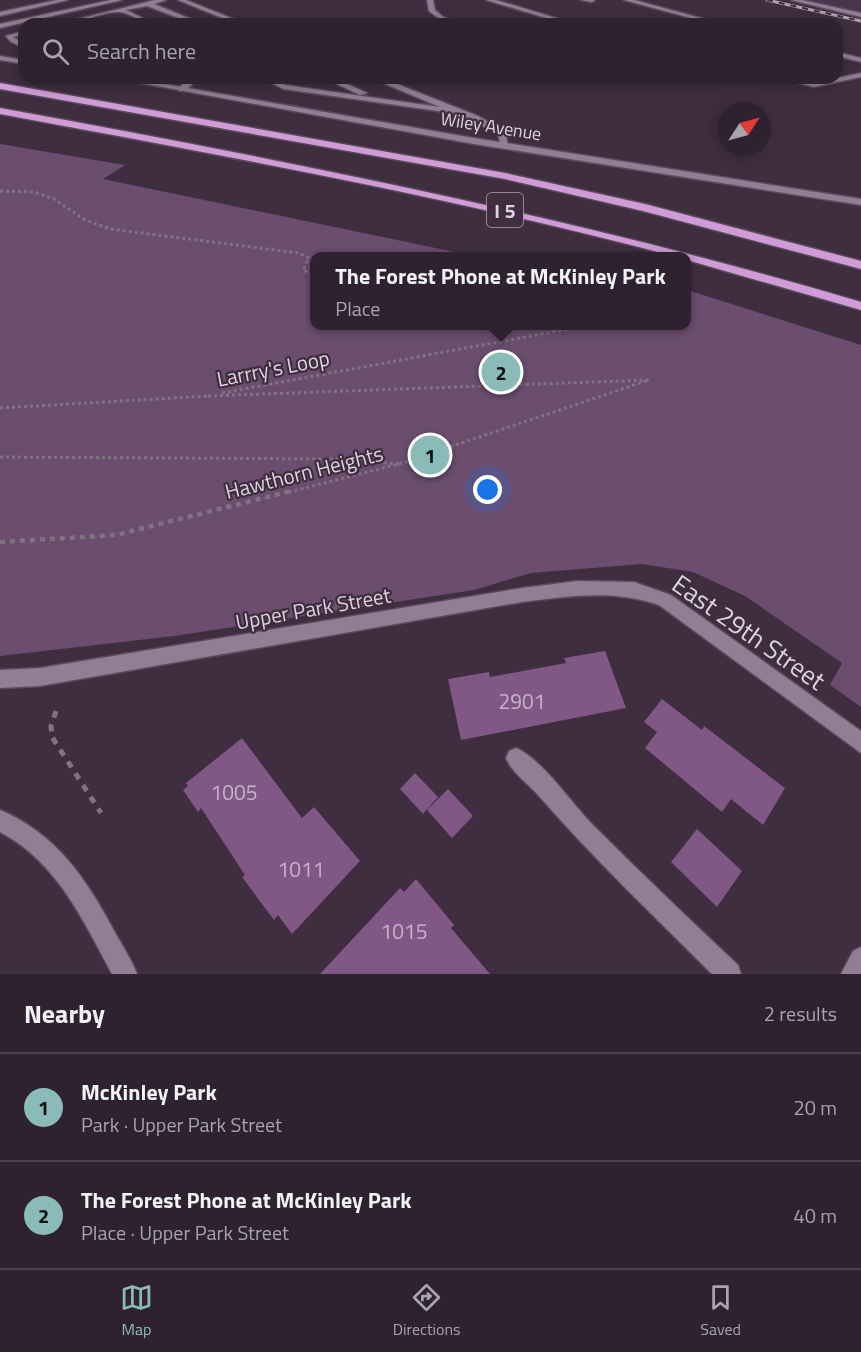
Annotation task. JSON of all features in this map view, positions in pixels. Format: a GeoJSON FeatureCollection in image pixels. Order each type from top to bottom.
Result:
{"type":"FeatureCollection","features":[{"type":"Feature","properties":{"kind":"highway","name":"I 5"},"geometry":{"type":"LineString","coordinates":[[0,86],[505,176],[645,208],[861,265]]}},
{"type":"Feature","properties":{"kind":"highway","name":"I 5"},"geometry":{"type":"LineString","coordinates":[[0,112],[143,137],[511,211],[678,252]]}},
{"type":"Feature","properties":{"kind":"highway","name":"I 5"},"geometry":{"type":"LineString","coordinates":[[691,256],[861,306]]}},
{"type":"Feature","properties":{"kind":"street"},"geometry":{"type":"LineString","coordinates":[[0,14],[65,0]]}},
{"type":"Feature","properties":{"kind":"street"},"geometry":{"type":"LineString","coordinates":[[38,18],[118,0]]}},
{"type":"Feature","properties":{"kind":"street"},"geometry":{"type":"LineString","coordinates":[[140,0],[185,18]]}},
{"type":"Feature","properties":{"kind":"street"},"geometry":{"type":"LineString","coordinates":[[86,18],[163,0]]}},
{"type":"Feature","properties":{"kind":"street"},"geometry":{"type":"LineString","coordinates":[[181,0],[228,18]]}},
{"type":"Feature","properties":{"kind":"street"},"geometry":{"type":"LineString","coordinates":[[430,0],[432,11],[441,18]]}},
{"type":"Feature","properties":{"kind":"street"},"geometry":{"type":"LineString","coordinates":[[489,0],[549,18]]}},
{"type":"Feature","properties":{"kind":"street"},"geometry":{"type":"LineString","coordinates":[[584,0],[592,0]]}},
{"type":"Feature","properties":{"kind":"street"},"geometry":{"type":"LineString","coordinates":[[627,0],[697,18]]}},
{"type":"Feature","properties":{"kind":"street"},"geometry":{"type":"LineString","coordinates":[[794,0],[861,15]]}},
{"type":"Feature","properties":{"kind":"street"},"geometry":{"type":"LineString","coordinates":[[120,10],[138,18]]}},
{"type":"Feature","properties":{"kind":"street"},"geometry":{"type":"LineString","coordinates":[[0,14],[16,23]]}},
{"type":"Feature","properties":{"kind":"street"},"geometry":{"type":"LineString","coordinates":[[0,26],[16,23]]}},
{"type":"Feature","properties":{"kind":"street"},"geometry":{"type":"LineString","coordinates":[[18,34],[9,36],[18,43]]}},
{"type":"Feature","properties":{"kind":"street"},"geometry":{"type":"LineString","coordinates":[[843,56],[861,60]]}},
{"type":"Feature","properties":{"kind":"street"},"geometry":{"type":"LineString","coordinates":[[0,58],[18,61]]}},
{"type":"Feature","properties":{"kind":"street"},"geometry":{"type":"LineString","coordinates":[[843,79],[861,75]]}},
{"type":"Feature","properties":{"kind":"street","name":"Wiley Avenue"},"geometry":{"type":"LineString","coordinates":[[152,84],[504,145],[861,202]]}},
{"type":"Feature","properties":{"kind":"street"},"geometry":{"type":"LineString","coordinates":[[182,89],[188,84]]}},
{"type":"Feature","properties":{"kind":"street"},"geometry":{"type":"LineString","coordinates":[[278,84],[283,87],[459,112]]}},
{"type":"Feature","properties":{"kind":"street"},"geometry":{"type":"LineString","coordinates":[[342,84],[383,102]]}},
{"type":"Feature","properties":{"kind":"street"},"geometry":{"type":"LineString","coordinates":[[390,84],[459,112],[502,133],[504,145]]}},
{"type":"Feature","properties":{"kind":"street","name":"Upper Park Street"},"geometry":{"type":"LineString","coordinates":[[0,680],[40,677],[522,595],[577,588],[634,589]]}},
{"type":"Feature","properties":{"kind":"street","name":"East 29th Street"},"geometry":{"type":"LineString","coordinates":[[634,589],[665,600],[861,743]]}},
{"type":"Feature","properties":{"kind":"street"},"geometry":{"type":"LineString","coordinates":[[516,758],[539,780],[584,831],[729,974]]}},
{"type":"Feature","properties":{"kind":"street"},"geometry":{"type":"LineString","coordinates":[[0,821],[17,828],[41,845],[73,881],[125,974]]}},
{"type":"Feature","properties":{"kind":"street"},"geometry":{"type":"LineString","coordinates":[[853,974],[861,958]]}},
{"type":"Feature","properties":{"kind":"path"},"geometry":{"type":"LineString","coordinates":[[0,191],[34,192],[54,199],[85,220],[110,230],[299,253],[309,258],[303,270],[310,274]]}},
{"type":"Feature","properties":{"kind":"path","name":"Larrry's Loop"},"geometry":{"type":"LineString","coordinates":[[0,408],[208,396],[563,330]]}},
{"type":"Feature","properties":{"kind":"path"},"geometry":{"type":"LineString","coordinates":[[208,396],[649,380],[399,464]]}},
{"type":"Feature","properties":{"kind":"path","name":"Hawthorn Heights"},"geometry":{"type":"LineString","coordinates":[[0,457],[341,459],[399,464]]}},
{"type":"Feature","properties":{"kind":"path","name":"Hawthorn Heights"},"geometry":{"type":"LineString","coordinates":[[0,542],[116,536],[399,464]]}},
{"type":"Feature","properties":{"kind":"path"},"geometry":{"type":"LineString","coordinates":[[56,711],[51,726],[52,737],[101,813]]}},
{"type":"Feature","properties":{"kind":"shaded area"},"geometry":{"type":"Polygon","coordinates":[[[800,0],[861,0],[861,14],[800,0]]]}},
{"type":"Feature","properties":{"kind":"shaded area"},"geometry":{"type":"Polygon","coordinates":[[[0,144],[125,165],[103,179],[455,252],[310,252],[310,330],[691,330],[691,291],[861,345],[861,707],[830,685],[842,663],[745,596],[693,572],[642,564],[531,573],[474,590],[174,636],[0,656],[0,144]]]}},
{"type":"Feature","properties":{"kind":"building"},"geometry":{"type":"Polygon","coordinates":[[[605,651],[626,708],[461,740],[448,679],[489,672],[490,677],[566,663],[564,658],[605,651]]]}},
{"type":"Feature","properties":{"kind":"building"},"geometry":{"type":"Polygon","coordinates":[[[662,699],[702,730],[704,726],[785,788],[763,825],[731,799],[722,812],[645,748],[657,732],[644,722],[662,699]]]}},
{"type":"Feature","properties":{"kind":"building"},"geometry":{"type":"Polygon","coordinates":[[[242,738],[302,818],[314,807],[360,861],[292,934],[278,915],[274,920],[242,877],[245,875],[201,808],[198,812],[183,790],[188,786],[186,783],[242,738]]]}},
{"type":"Feature","properties":{"kind":"building"},"geometry":{"type":"Polygon","coordinates":[[[415,773],[438,797],[423,814],[400,789],[415,773]]]}},
{"type":"Feature","properties":{"kind":"building"},"geometry":{"type":"Polygon","coordinates":[[[448,789],[473,816],[452,838],[427,810],[448,789]]]}},
{"type":"Feature","properties":{"kind":"building"},"geometry":{"type":"Polygon","coordinates":[[[697,829],[742,871],[717,907],[671,862],[697,829]]]}},
{"type":"Feature","properties":{"kind":"building"},"geometry":{"type":"Polygon","coordinates":[[[416,879],[454,925],[451,928],[490,974],[320,974],[400,888],[404,892],[416,879]]]}},
{"type":"Feature","properties":{"kind":"railway"},"geometry":{"type":"LineString","coordinates":[[767,0],[861,21]]}},
{"type":"Feature","properties":{"kind":"place","name":"The Forest Phone at McKinley Park"},"geometry":{"type":"Point","coordinates":[501,372]}},
{"type":"Feature","properties":{"kind":"place","name":"McKinley Park"},"geometry":{"type":"Point","coordinates":[430,455]}}]}
